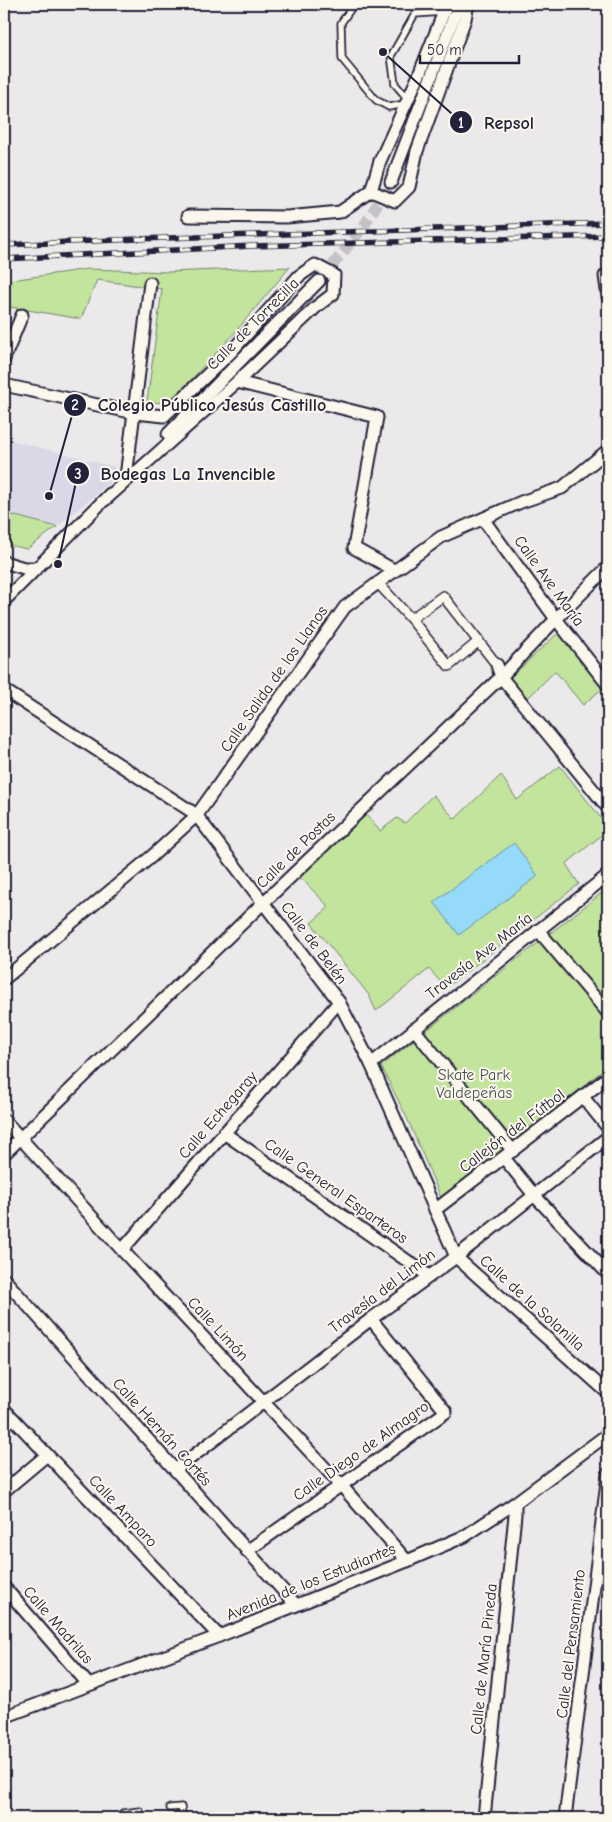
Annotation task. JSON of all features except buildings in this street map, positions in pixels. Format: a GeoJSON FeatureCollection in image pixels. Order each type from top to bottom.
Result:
{"type":"FeatureCollection","features":[{"type":"Feature","properties":{"kind":"street"},"geometry":{"type":"LineString","coordinates":[[392,182],[459,4]]}},
{"type":"Feature","properties":{"kind":"street"},"geometry":{"type":"LineString","coordinates":[[371,191],[394,200],[409,187],[417,151],[465,19],[468,4]]}},
{"type":"Feature","properties":{"kind":"street"},"geometry":{"type":"LineString","coordinates":[[188,216],[287,217],[340,212],[371,191],[380,161],[445,8]]}},
{"type":"Feature","properties":{"kind":"street"},"geometry":{"type":"LineString","coordinates":[[4,385],[135,413],[164,416],[230,353],[299,276],[315,265],[334,275],[333,294],[316,307],[237,382],[105,500]]}},
{"type":"Feature","properties":{"kind":"street"},"geometry":{"type":"LineString","coordinates":[[605,276],[608,297]]}},
{"type":"Feature","properties":{"kind":"street","name":"Calle de Torrecilla"},"geometry":{"type":"LineString","coordinates":[[4,601],[105,500],[224,375],[319,281]]}},
{"type":"Feature","properties":{"kind":"street"},"geometry":{"type":"LineString","coordinates":[[126,477],[150,283]]}},
{"type":"Feature","properties":{"kind":"street"},"geometry":{"type":"LineString","coordinates":[[4,359],[22,315]]}},
{"type":"Feature","properties":{"kind":"street"},"geometry":{"type":"LineString","coordinates":[[237,382],[377,417],[354,548],[394,570]]}},
{"type":"Feature","properties":{"kind":"street","name":"Calle Salida de los Llanos"},"geometry":{"type":"LineString","coordinates":[[4,979],[151,857],[197,815],[345,607],[441,537],[521,502],[562,488],[608,450]]}},
{"type":"Feature","properties":{"kind":"street","name":"Calle Ave María"},"geometry":{"type":"LineString","coordinates":[[483,519],[556,619],[608,685]]}},
{"type":"Feature","properties":{"kind":"street"},"geometry":{"type":"LineString","coordinates":[[4,562],[24,568],[37,568]]}},
{"type":"Feature","properties":{"kind":"street","name":"Calle de Postas"},"geometry":{"type":"LineString","coordinates":[[4,1154],[263,903],[501,677],[608,567]]}},
{"type":"Feature","properties":{"kind":"street"},"geometry":{"type":"LineString","coordinates":[[377,582],[411,619],[448,666],[479,641]]}},
{"type":"Feature","properties":{"kind":"street"},"geometry":{"type":"LineString","coordinates":[[411,619],[443,596],[497,665],[501,677],[608,808]]}},
{"type":"Feature","properties":{"kind":"street","name":"Calle de Belén"},"geometry":{"type":"LineString","coordinates":[[4,690],[197,815],[339,1002],[371,1064],[456,1257]]}},
{"type":"Feature","properties":{"kind":"street","name":"Travesía Ave María"},"geometry":{"type":"LineString","coordinates":[[371,1064],[608,875]]}},
{"type":"Feature","properties":{"kind":"street"},"geometry":{"type":"LineString","coordinates":[[538,930],[608,1013]]}},
{"type":"Feature","properties":{"kind":"street","name":"Calle Echegaray"},"geometry":{"type":"LineString","coordinates":[[122,1250],[339,1002]]}},
{"type":"Feature","properties":{"kind":"street"},"geometry":{"type":"LineString","coordinates":[[414,1029],[509,1154],[534,1195],[608,1274]]}},
{"type":"Feature","properties":{"kind":"street","name":"Callejón del Fútbol"},"geometry":{"type":"LineString","coordinates":[[435,1210],[608,1077]]}},
{"type":"Feature","properties":{"kind":"street"},"geometry":{"type":"LineString","coordinates":[[583,1097],[608,1128]]}},
{"type":"Feature","properties":{"kind":"street","name":"Calle Limón"},"geometry":{"type":"LineString","coordinates":[[4,1120],[408,1560]]}},
{"type":"Feature","properties":{"kind":"street","name":"Calle General Esparteros"},"geometry":{"type":"LineString","coordinates":[[224,1133],[429,1276]]}},
{"type":"Feature","properties":{"kind":"street","name":"Travesía del Limón"},"geometry":{"type":"LineString","coordinates":[[175,1470],[371,1319],[456,1257],[608,1137]]}},
{"type":"Feature","properties":{"kind":"street","name":"Calle de la Solanilla"},"geometry":{"type":"LineString","coordinates":[[456,1257],[608,1393]]}},
{"type":"Feature","properties":{"kind":"street","name":"Calle Hernán Cortés"},"geometry":{"type":"LineString","coordinates":[[4,1279],[296,1606]]}},
{"type":"Feature","properties":{"kind":"street","name":"Calle Diego de Almagro"},"geometry":{"type":"LineString","coordinates":[[247,1551],[446,1412],[371,1319]]}},
{"type":"Feature","properties":{"kind":"street","name":"Calle Amparo"},"geometry":{"type":"LineString","coordinates":[[4,1409],[219,1636]]}},
{"type":"Feature","properties":{"kind":"street","name":"Avenida de los Estudiantes"},"geometry":{"type":"LineString","coordinates":[[4,1717],[296,1606],[465,1536],[515,1503],[608,1434]]}},
{"type":"Feature","properties":{"kind":"street"},"geometry":{"type":"LineString","coordinates":[[4,1492],[47,1455]]}},
{"type":"Feature","properties":{"kind":"street","name":"Calle del Pensamiento"},"geometry":{"type":"LineString","coordinates":[[565,1818],[608,1474]]}},
{"type":"Feature","properties":{"kind":"street","name":"Calle de María Pineda"},"geometry":{"type":"LineString","coordinates":[[484,1818],[515,1503]]}},
{"type":"Feature","properties":{"kind":"street","name":"Calle Madrilas"},"geometry":{"type":"LineString","coordinates":[[4,1587],[88,1684]]}},
{"type":"Feature","properties":{"kind":"lane"},"geometry":{"type":"LineString","coordinates":[[354,4],[341,23],[342,59],[376,100],[389,107],[407,101],[395,84],[391,56],[415,14],[445,8]]}},
{"type":"Feature","properties":{"kind":"lane"},"geometry":{"type":"LineString","coordinates":[[170,1808],[182,1807],[183,1818]]}},
{"type":"Feature","properties":{"kind":"lane"},"geometry":{"type":"LineString","coordinates":[[123,1818],[123,1813],[140,1811]]}},
{"type":"Feature","properties":{"kind":"shaded area"},"geometry":{"type":"Polygon","coordinates":[[[4,438],[115,467],[114,479],[57,527],[4,513],[4,438]]]}},
{"type":"Feature","properties":{"kind":"green space"},"geometry":{"type":"Polygon","coordinates":[[[290,267],[232,336],[169,403],[147,402],[162,289],[97,280],[81,319],[4,306],[4,281],[88,269],[168,272],[290,267]]]}},
{"type":"Feature","properties":{"kind":"green space"},"geometry":{"type":"Polygon","coordinates":[[[4,513],[57,527],[27,549],[4,544],[4,513]]]}},
{"type":"Feature","properties":{"kind":"green space"},"geometry":{"type":"Polygon","coordinates":[[[558,633],[603,688],[583,705],[555,671],[528,698],[510,678],[558,633]]]}},
{"type":"Feature","properties":{"kind":"green space"},"geometry":{"type":"Polygon","coordinates":[[[560,766],[608,827],[608,830],[566,864],[579,884],[446,988],[429,969],[376,1011],[369,995],[311,923],[329,907],[300,877],[366,815],[380,831],[397,818],[405,823],[433,795],[455,819],[501,775],[517,800],[560,766]]]}},
{"type":"Feature","properties":{"kind":"green space","name":"Skate Park Valdepeñas"},"geometry":{"type":"Polygon","coordinates":[[[608,888],[608,1066],[470,1180],[442,1200],[407,1118],[381,1066],[608,888]]]}},
{"type":"Feature","properties":{"kind":"water"},"geometry":{"type":"Polygon","coordinates":[[[514,843],[538,876],[459,935],[434,902],[514,843]]]}},
{"type":"Feature","properties":{"kind":"tunnel"},"geometry":{"type":"LineString","coordinates":[[322,278],[362,229],[391,182]]}},
{"type":"Feature","properties":{"kind":"railway"},"geometry":{"type":"LineString","coordinates":[[4,245],[608,223]]}},
{"type":"Feature","properties":{"kind":"railway"},"geometry":{"type":"LineString","coordinates":[[4,259],[252,246],[608,236]]}},
{"type":"Feature","properties":{"kind":"place","name":"Repsol"},"geometry":{"type":"Point","coordinates":[383,52]}},
{"type":"Feature","properties":{"kind":"place","name":"Colegio Público Jesús Castillo"},"geometry":{"type":"Point","coordinates":[49,496]}},
{"type":"Feature","properties":{"kind":"place","name":"Bodegas La Invencible"},"geometry":{"type":"Point","coordinates":[58,564]}}]}
